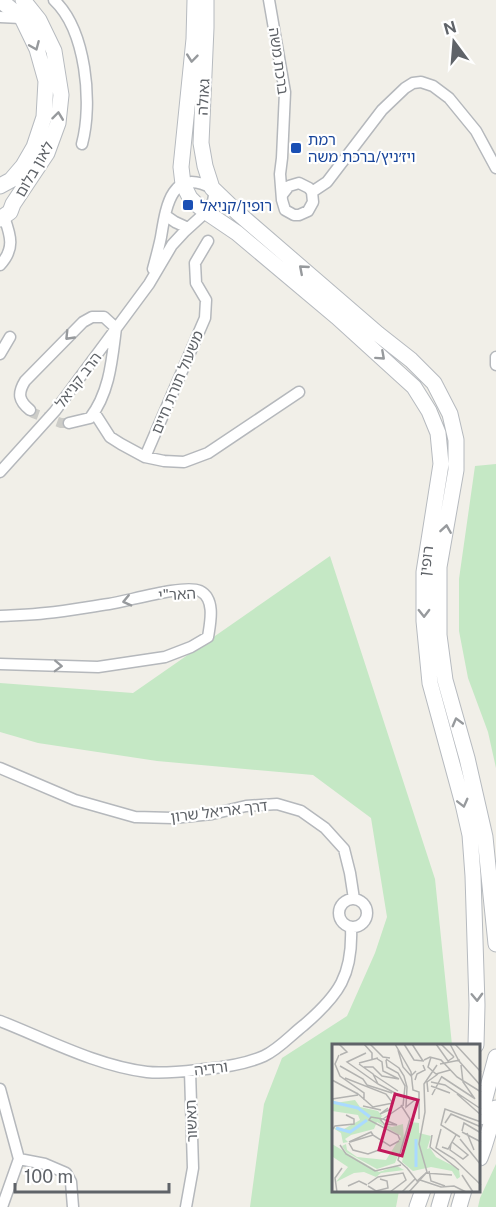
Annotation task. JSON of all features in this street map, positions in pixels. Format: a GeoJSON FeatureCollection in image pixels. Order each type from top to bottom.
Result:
{"type":"FeatureCollection","features":[{"type":"Feature","properties":{"kind":"street","name":"לאון בלום"},"geometry":{"type":"LineString","coordinates":[[0,0],[22,18],[37,49],[46,81],[44,117],[34,147],[23,166],[11,180],[0,186]]}},
{"type":"Feature","properties":{"kind":"street","name":"לאון בלום"},"geometry":{"type":"LineString","coordinates":[[6,213],[47,153],[58,123],[61,94],[54,51],[39,20],[23,0]]}},
{"type":"Feature","properties":{"kind":"street"},"geometry":{"type":"LineString","coordinates":[[54,0],[73,26],[81,56],[86,90],[86,129],[82,144]]}},
{"type":"Feature","properties":{"kind":"street","name":"גאולה"},"geometry":{"type":"LineString","coordinates":[[183,184],[181,160],[194,39],[195,0]]}},
{"type":"Feature","properties":{"kind":"street","name":"גאולה"},"geometry":{"type":"LineString","coordinates":[[206,0],[201,143],[204,166],[214,190]]}},
{"type":"Feature","properties":{"kind":"street","name":"ברכת משה"},"geometry":{"type":"LineString","coordinates":[[269,0],[285,92],[280,174],[282,195]]}},
{"type":"Feature","properties":{"kind":"street"},"geometry":{"type":"LineString","coordinates":[[0,16],[22,18]]}},
{"type":"Feature","properties":{"kind":"street"},"geometry":{"type":"LineString","coordinates":[[312,192],[327,182],[382,110],[413,83],[421,82],[433,86],[449,98],[476,131],[496,168]]}},
{"type":"Feature","properties":{"kind":"street"},"geometry":{"type":"LineString","coordinates":[[282,158],[286,171],[299,183],[309,188],[314,197],[312,207],[308,211],[294,215],[285,210],[282,195],[289,186],[299,183]]}},
{"type":"Feature","properties":{"kind":"street"},"geometry":{"type":"LineString","coordinates":[[183,184],[199,182],[214,190]]}},
{"type":"Feature","properties":{"kind":"street","name":"רופין"},"geometry":{"type":"LineString","coordinates":[[183,184],[190,198],[206,212],[411,360],[434,382],[450,414],[456,440],[456,470],[439,567],[439,635],[445,680],[467,758],[485,837],[496,944]]}},
{"type":"Feature","properties":{"kind":"street","name":"הרב קניאל"},"geometry":{"type":"LineString","coordinates":[[149,284],[170,196],[183,184]]}},
{"type":"Feature","properties":{"kind":"street"},"geometry":{"type":"LineString","coordinates":[[0,186],[12,195],[6,213],[11,246],[6,259],[0,266]]}},
{"type":"Feature","properties":{"kind":"street","name":"רופין"},"geometry":{"type":"LineString","coordinates":[[214,190],[342,312],[414,387],[429,411],[438,433],[441,464],[424,572],[423,621],[430,683],[470,835],[477,993],[476,1044]]}},
{"type":"Feature","properties":{"kind":"street","name":"הרב קניאל"},"geometry":{"type":"LineString","coordinates":[[0,472],[55,411],[149,284],[168,251],[206,212],[213,201],[214,190]]}},
{"type":"Feature","properties":{"kind":"street"},"geometry":{"type":"LineString","coordinates":[[165,215],[188,228]]}},
{"type":"Feature","properties":{"kind":"street","name":"משעול תורת חיים"},"geometry":{"type":"LineString","coordinates":[[145,456],[205,318],[206,300],[196,283],[195,263],[208,241]]}},
{"type":"Feature","properties":{"kind":"street"},"geometry":{"type":"LineString","coordinates":[[30,410],[23,404],[20,397],[20,389],[25,381],[83,321],[104,317],[116,328],[107,385],[102,400],[90,418],[69,423]]}},
{"type":"Feature","properties":{"kind":"street"},"geometry":{"type":"LineString","coordinates":[[0,354],[10,337]]}},
{"type":"Feature","properties":{"kind":"street"},"geometry":{"type":"LineString","coordinates":[[496,357],[496,365]]}},
{"type":"Feature","properties":{"kind":"street"},"geometry":{"type":"LineString","coordinates":[[94,412],[110,437],[121,444],[145,456],[164,461],[184,462],[208,453],[298,392]]}},
{"type":"Feature","properties":{"kind":"street","name":"האר\"י"},"geometry":{"type":"LineString","coordinates":[[0,616],[46,613],[114,604],[182,590],[197,590],[203,593],[211,611],[208,637],[191,647],[165,657],[98,667],[0,664]]}},
{"type":"Feature","properties":{"kind":"street","name":"דרך אריאל שרון"},"geometry":{"type":"LineString","coordinates":[[0,768],[75,800],[135,817],[173,818],[212,814],[246,806],[277,804],[301,812],[325,828],[344,849],[354,899]]}},
{"type":"Feature","properties":{"kind":"street"},"geometry":{"type":"LineString","coordinates":[[354,899],[362,902],[368,912],[363,924],[351,927],[341,921],[339,910],[343,903],[354,899]]}},
{"type":"Feature","properties":{"kind":"street","name":"ורדיה"},"geometry":{"type":"LineString","coordinates":[[0,1021],[101,1062],[147,1072],[190,1071],[246,1063],[266,1055],[323,1008],[339,987],[349,964],[351,927]]}},
{"type":"Feature","properties":{"kind":"street"},"geometry":{"type":"LineString","coordinates":[[481,1113],[496,1057]]}},
{"type":"Feature","properties":{"kind":"street","name":"תאשור"},"geometry":{"type":"LineString","coordinates":[[186,1207],[193,1168],[190,1071]]}},
{"type":"Feature","properties":{"kind":"street"},"geometry":{"type":"LineString","coordinates":[[0,1089],[19,1159],[2,1207]]}},
{"type":"Feature","properties":{"kind":"street"},"geometry":{"type":"LineString","coordinates":[[481,1155],[496,1108]]}},
{"type":"Feature","properties":{"kind":"street"},"geometry":{"type":"LineString","coordinates":[[19,1159],[45,1164],[66,1173],[71,1182],[73,1207]]}},
{"type":"Feature","properties":{"kind":"street"},"geometry":{"type":"LineString","coordinates":[[417,1207],[423,1192]]}},
{"type":"Feature","properties":{"kind":"street"},"geometry":{"type":"LineString","coordinates":[[439,1207],[444,1192]]}},
{"type":"Feature","properties":{"kind":"street"},"geometry":{"type":"LineString","coordinates":[[459,1207],[464,1192]]}},
{"type":"Feature","properties":{"kind":"green space"},"geometry":{"type":"Polygon","coordinates":[[[496,464],[496,768],[488,732],[468,678],[459,631],[459,579],[475,466],[496,464]]]}},
{"type":"Feature","properties":{"kind":"green space"},"geometry":{"type":"Polygon","coordinates":[[[330,556],[435,879],[452,1044],[332,1044],[332,1192],[399,1192],[396,1207],[250,1207],[264,1104],[282,1058],[347,1016],[375,953],[387,917],[371,818],[313,775],[157,761],[38,743],[0,732],[0,683],[133,693],[330,556]]]}},
{"type":"Feature","properties":{"kind":"green space"},"geometry":{"type":"Polygon","coordinates":[[[496,1164],[496,1207],[478,1207],[480,1198],[496,1164]]]}},
{"type":"Feature","properties":{"kind":"tunnel"},"geometry":{"type":"LineString","coordinates":[[30,410],[61,423],[69,423]]}},
{"type":"Feature","properties":{"kind":"place","name":"רמת ויז׳ניץ/ברכת משה"},"geometry":{"type":"Point","coordinates":[296,148]}},
{"type":"Feature","properties":{"kind":"place","name":"רופין/קניאל"},"geometry":{"type":"Point","coordinates":[188,205]}}]}
